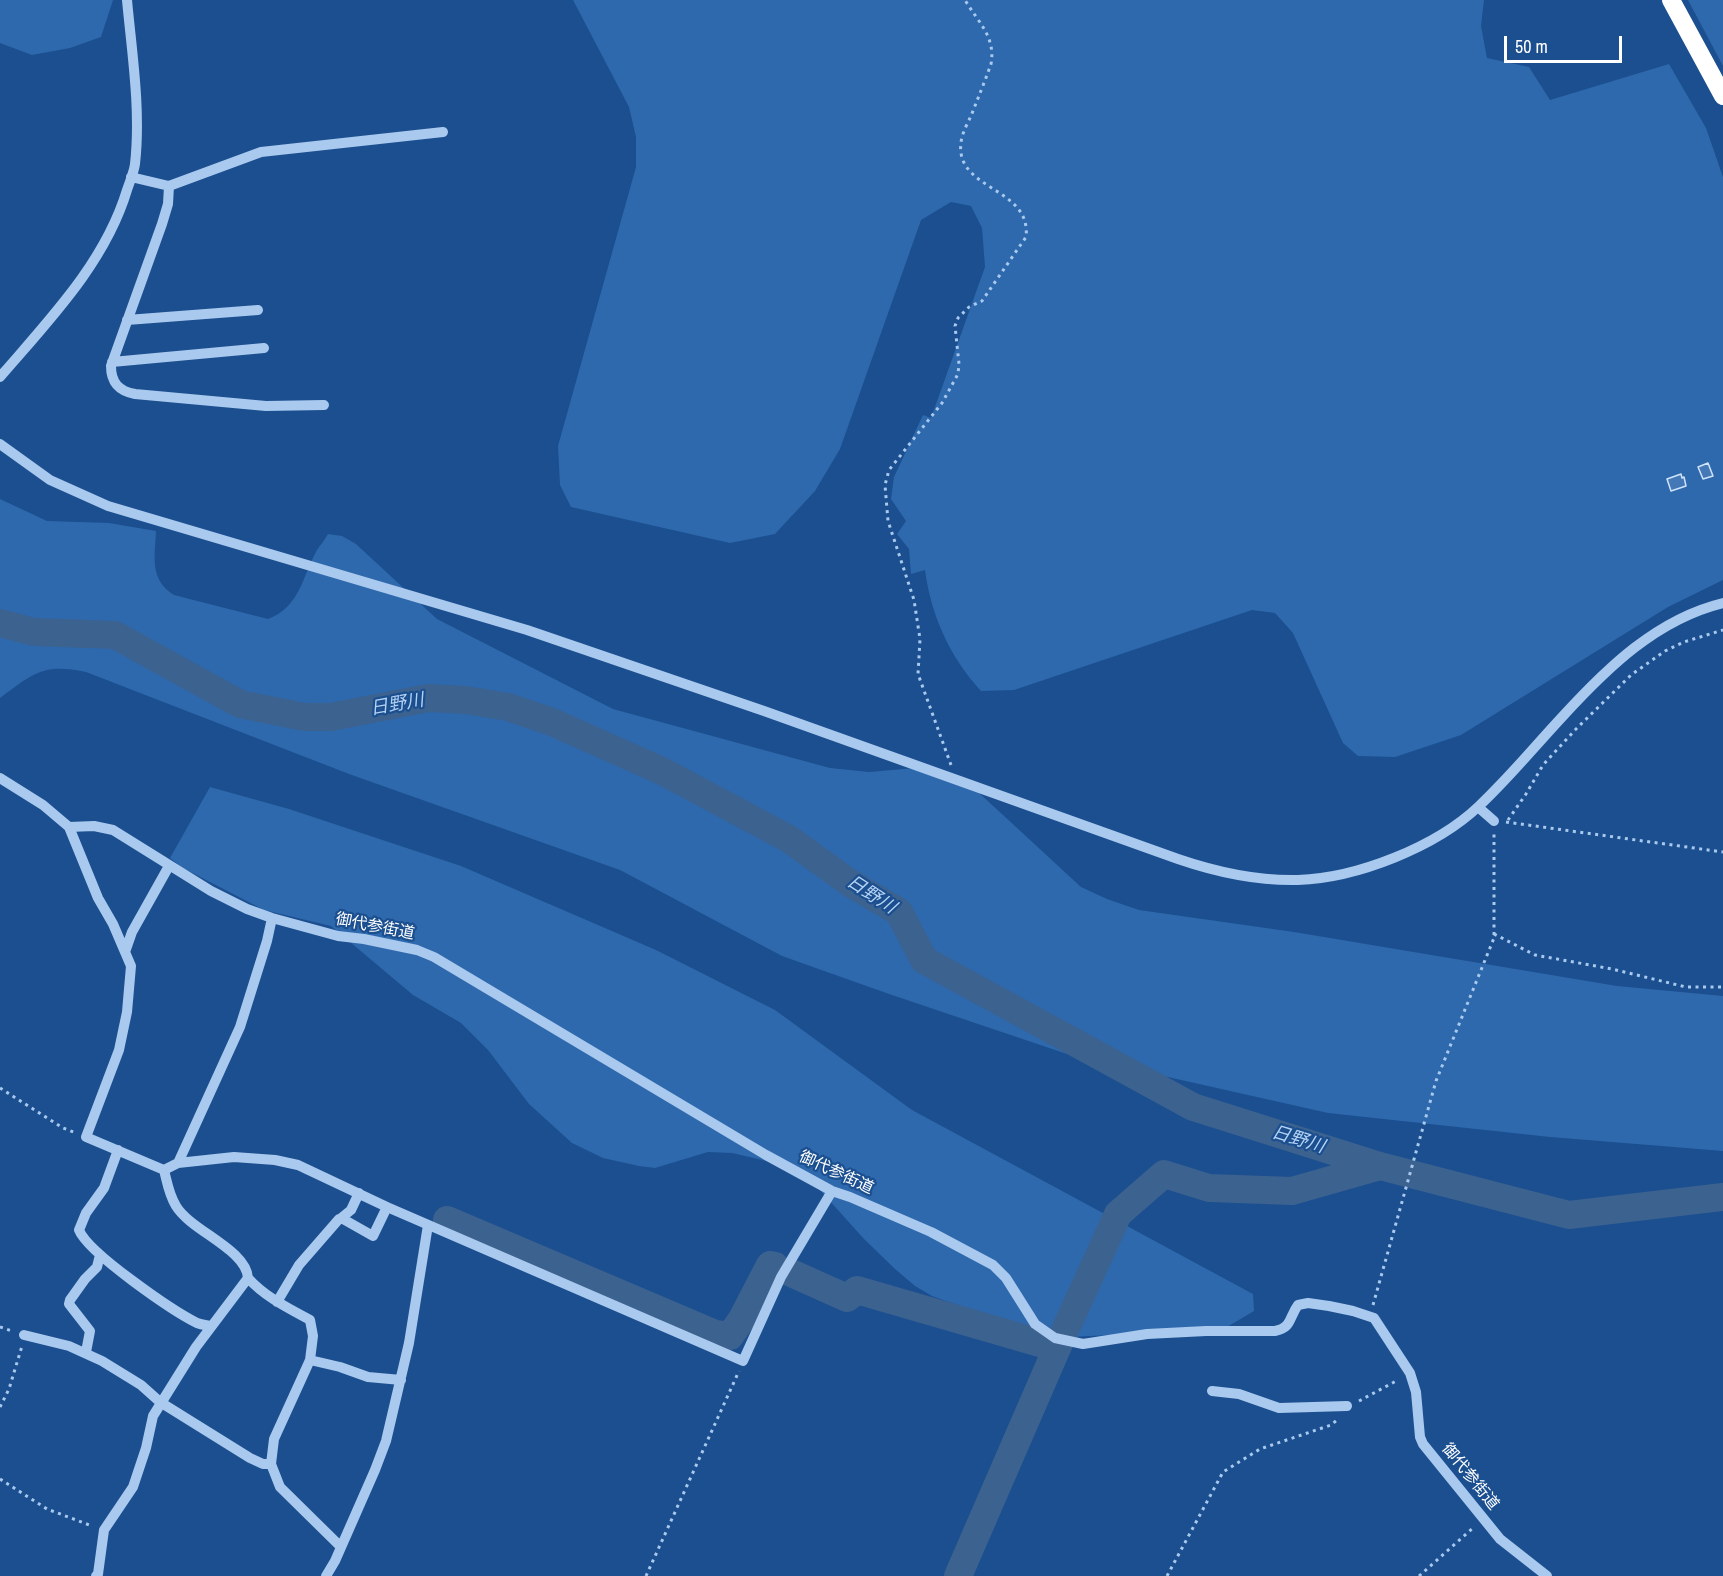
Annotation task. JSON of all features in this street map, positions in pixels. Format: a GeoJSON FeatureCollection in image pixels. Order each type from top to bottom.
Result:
{"type":"FeatureCollection","features":[{"type":"Feature","properties":{"kind":"highway"},"geometry":{"type":"LineString","coordinates":[[1671,0],[1723,96]]}},
{"type":"Feature","properties":{"kind":"street"},"geometry":{"type":"LineString","coordinates":[[0,377],[64,302],[102,248],[123,205],[135,166],[136,131],[135,87],[127,0]]}},
{"type":"Feature","properties":{"kind":"street"},"geometry":{"type":"LineString","coordinates":[[131,177],[169,186],[261,152],[443,132]]}},
{"type":"Feature","properties":{"kind":"street"},"geometry":{"type":"LineString","coordinates":[[169,186],[168,204],[112,362],[111,373],[114,383],[122,392],[135,394],[266,406],[324,405]]}},
{"type":"Feature","properties":{"kind":"street"},"geometry":{"type":"LineString","coordinates":[[127,320],[258,310]]}},
{"type":"Feature","properties":{"kind":"street"},"geometry":{"type":"LineString","coordinates":[[112,362],[264,348]]}},
{"type":"Feature","properties":{"kind":"street"},"geometry":{"type":"LineString","coordinates":[[0,444],[50,480],[108,506],[527,630],[764,711],[1218,872],[1272,879],[1298,880],[1348,873],[1403,854],[1431,840],[1478,807],[1579,699],[1639,643],[1674,621],[1723,603]]}},
{"type":"Feature","properties":{"kind":"street"},"geometry":{"type":"LineString","coordinates":[[0,778],[43,805],[69,827],[98,898],[113,924],[131,966],[127,1012],[119,1050],[86,1137],[164,1170],[176,1207],[202,1231],[242,1261],[248,1272],[248,1278],[211,1326],[153,1416],[146,1448],[133,1487],[104,1530],[98,1575]]}},
{"type":"Feature","properties":{"kind":"street"},"geometry":{"type":"LineString","coordinates":[[1478,807],[1494,821]]}},
{"type":"Feature","properties":{"kind":"street","name":"御代参街道"},"geometry":{"type":"LineString","coordinates":[[69,827],[94,826],[114,830],[211,891],[247,909],[272,918],[338,936],[417,950],[434,957],[766,1155],[832,1191],[931,1232],[993,1265],[1006,1278],[1035,1324],[1055,1338],[1083,1344],[1138,1335],[1206,1331],[1275,1331],[1282,1330],[1290,1324],[1298,1305],[1308,1303],[1353,1311],[1374,1318],[1410,1373],[1416,1392],[1420,1437],[1423,1444],[1500,1539],[1547,1576]]}},
{"type":"Feature","properties":{"kind":"street"},"geometry":{"type":"LineString","coordinates":[[125,952],[132,932],[169,866]]}},
{"type":"Feature","properties":{"kind":"street"},"geometry":{"type":"LineString","coordinates":[[178,1163],[240,1027],[272,918]]}},
{"type":"Feature","properties":{"kind":"street"},"geometry":{"type":"LineString","coordinates":[[118,1150],[104,1188],[86,1213],[79,1230],[100,1255],[180,1313],[200,1324],[211,1326]]}},
{"type":"Feature","properties":{"kind":"street"},"geometry":{"type":"LineString","coordinates":[[164,1170],[178,1163],[234,1157],[275,1160],[298,1165],[387,1207],[743,1361],[781,1277],[832,1191]]}},
{"type":"Feature","properties":{"kind":"street"},"geometry":{"type":"LineString","coordinates":[[277,1302],[299,1266],[340,1219],[351,1210],[359,1192]]}},
{"type":"Feature","properties":{"kind":"street"},"geometry":{"type":"LineString","coordinates":[[340,1219],[373,1236],[387,1207]]}},
{"type":"Feature","properties":{"kind":"street"},"geometry":{"type":"LineString","coordinates":[[326,1576],[341,1547],[386,1441],[401,1380],[428,1225]]}},
{"type":"Feature","properties":{"kind":"street"},"geometry":{"type":"LineString","coordinates":[[86,1352],[90,1331],[69,1304],[85,1279],[98,1267],[100,1255]]}},
{"type":"Feature","properties":{"kind":"street"},"geometry":{"type":"LineString","coordinates":[[248,1278],[277,1302],[310,1320],[313,1336],[310,1360],[274,1439],[271,1464],[280,1487],[341,1547]]}},
{"type":"Feature","properties":{"kind":"street"},"geometry":{"type":"LineString","coordinates":[[24,1335],[86,1352],[141,1385],[160,1402],[250,1458],[263,1464],[271,1464]]}},
{"type":"Feature","properties":{"kind":"street"},"geometry":{"type":"LineString","coordinates":[[310,1360],[368,1377],[401,1380]]}},
{"type":"Feature","properties":{"kind":"street"},"geometry":{"type":"LineString","coordinates":[[1212,1390],[1239,1394],[1279,1408],[1347,1406]]}},
{"type":"Feature","properties":{"kind":"path"},"geometry":{"type":"LineString","coordinates":[[957,781],[918,674],[920,639],[914,600],[888,521],[885,485],[889,470],[942,404],[958,374],[955,326],[958,318],[969,307],[982,301],[1026,237],[1028,227],[1017,205],[972,174],[965,166],[962,138],[992,64],[994,52],[990,36],[965,0]]}},
{"type":"Feature","properties":{"kind":"path"},"geometry":{"type":"LineString","coordinates":[[1506,822],[1543,765],[1631,675],[1665,651],[1684,642],[1723,630]]}},
{"type":"Feature","properties":{"kind":"path"},"geometry":{"type":"LineString","coordinates":[[1374,1318],[1373,1304],[1379,1279],[1437,1082],[1494,934],[1494,821],[1723,852]]}},
{"type":"Feature","properties":{"kind":"path"},"geometry":{"type":"LineString","coordinates":[[1494,934],[1535,955],[1612,969],[1686,987],[1723,987]]}},
{"type":"Feature","properties":{"kind":"path"},"geometry":{"type":"LineString","coordinates":[[0,1088],[63,1128],[86,1137]]}},
{"type":"Feature","properties":{"kind":"path"},"geometry":{"type":"LineString","coordinates":[[0,1327],[24,1335],[9,1389],[0,1407]]}},
{"type":"Feature","properties":{"kind":"path"},"geometry":{"type":"LineString","coordinates":[[646,1576],[743,1361]]}},
{"type":"Feature","properties":{"kind":"path"},"geometry":{"type":"LineString","coordinates":[[1167,1576],[1223,1472],[1260,1449],[1331,1425],[1342,1416],[1347,1406],[1410,1373]]}},
{"type":"Feature","properties":{"kind":"path"},"geometry":{"type":"LineString","coordinates":[[0,1479],[46,1509],[104,1530]]}},
{"type":"Feature","properties":{"kind":"path"},"geometry":{"type":"LineString","coordinates":[[1419,1576],[1484,1518]]}},
{"type":"Feature","properties":{"kind":"shaded area"},"geometry":{"type":"Polygon","coordinates":[[[0,0],[113,0],[101,37],[70,48],[32,55],[0,43],[0,0]]]}},
{"type":"Feature","properties":{"kind":"shaded area"},"geometry":{"type":"Polygon","coordinates":[[[573,0],[1484,0],[1481,26],[1487,58],[1529,67],[1550,100],[1669,64],[1706,128],[1723,177],[1723,580],[1668,607],[1461,735],[1395,757],[1358,756],[1343,743],[1293,633],[1275,613],[1252,610],[1014,690],[981,691],[951,650],[937,620],[925,570],[911,574],[909,549],[897,534],[906,521],[891,499],[894,477],[923,415],[931,418],[985,267],[982,228],[971,206],[951,202],[921,220],[840,449],[815,491],[775,534],[730,543],[571,507],[560,485],[558,446],[636,167],[636,137],[629,107],[573,0]]]}},
{"type":"Feature","properties":{"kind":"shaded area"},"geometry":{"type":"Polygon","coordinates":[[[1688,0],[1723,0],[1723,66],[1688,0]]]}},
{"type":"Feature","properties":{"kind":"shaded area"},"geometry":{"type":"Polygon","coordinates":[[[0,499],[47,521],[109,523],[156,531],[155,567],[160,582],[166,589],[174,595],[268,619],[279,614],[294,599],[317,550],[328,534],[342,536],[356,544],[437,619],[613,709],[830,768],[869,772],[927,767],[977,791],[1081,887],[1139,910],[1294,932],[1617,986],[1723,996],[1723,1151],[1550,1137],[1328,1113],[1070,1055],[782,956],[620,870],[349,774],[86,672],[59,669],[40,672],[0,698],[0,499]]]}},
{"type":"Feature","properties":{"kind":"shaded area"},"geometry":{"type":"Polygon","coordinates":[[[210,787],[289,809],[461,866],[656,950],[775,1010],[912,1110],[1253,1294],[1254,1311],[1227,1327],[1048,1338],[932,1296],[915,1286],[864,1239],[819,1189],[775,1163],[732,1153],[708,1152],[655,1168],[603,1158],[572,1143],[529,1104],[488,1050],[461,1023],[413,995],[331,926],[264,910],[183,868],[170,858],[210,787]]]}},
{"type":"Feature","properties":{"kind":"building"},"geometry":{"type":"Polygon","coordinates":[[[1708,463],[1713,476],[1703,479],[1698,467],[1708,463]]]}},
{"type":"Feature","properties":{"kind":"building"},"geometry":{"type":"Polygon","coordinates":[[[1681,474],[1686,486],[1671,491],[1667,479],[1681,474]]]}},
{"type":"Feature","properties":{"kind":"waterway","name":"日野川"},"geometry":{"type":"LineString","coordinates":[[0,623],[34,632],[115,635],[240,704],[304,717],[331,717],[428,698],[466,700],[508,707],[552,722],[662,771],[789,839],[850,883],[899,912],[924,960],[1193,1107],[1380,1166],[1569,1215],[1723,1197]]}},
{"type":"Feature","properties":{"kind":"waterway"},"geometry":{"type":"LineString","coordinates":[[958,1576],[1118,1214],[1164,1174],[1209,1188],[1292,1191],[1380,1166]]}},
{"type":"Feature","properties":{"kind":"waterway"},"geometry":{"type":"LineString","coordinates":[[447,1220],[715,1334],[730,1336],[742,1319],[770,1265],[775,1266]]}},
{"type":"Feature","properties":{"kind":"waterway"},"geometry":{"type":"LineString","coordinates":[[789,1272],[847,1298],[857,1290],[1057,1348]]}}]}
